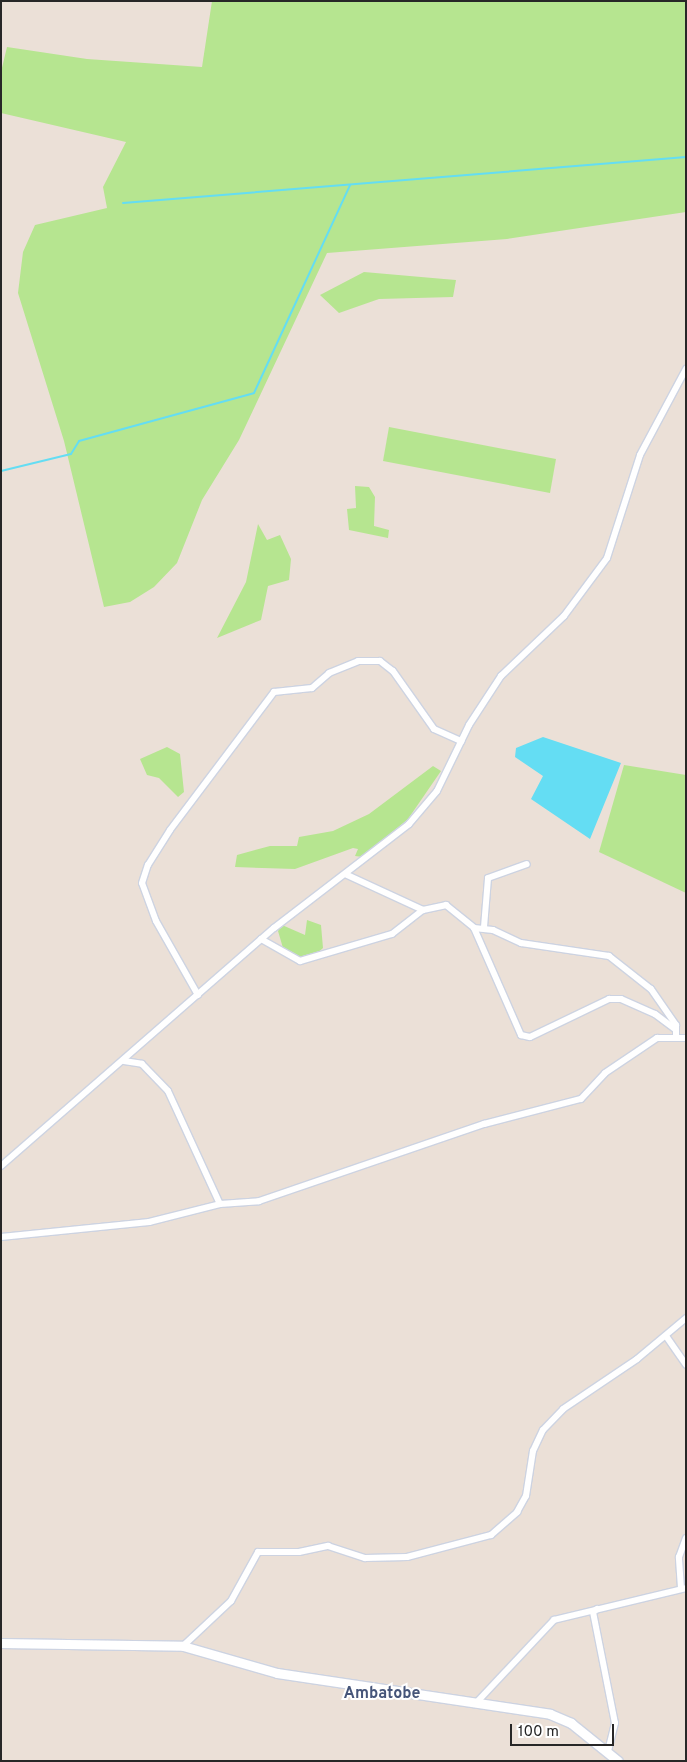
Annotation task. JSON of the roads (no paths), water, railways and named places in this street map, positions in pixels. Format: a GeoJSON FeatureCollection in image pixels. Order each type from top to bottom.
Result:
{"type":"FeatureCollection","features":[{"type":"Feature","properties":{"kind":"street"},"geometry":{"type":"LineString","coordinates":[[1,1166],[124,1061],[261,939],[410,824],[442,783],[461,741],[501,676],[564,616],[607,558],[640,455],[686,370]]}},
{"type":"Feature","properties":{"kind":"street"},"geometry":{"type":"LineString","coordinates":[[198,995],[156,921],[142,883],[148,864],[170,830],[274,692],[312,688],[329,673],[358,661],[380,661],[393,671],[434,729],[461,741]]}},
{"type":"Feature","properties":{"kind":"street"},"geometry":{"type":"LineString","coordinates":[[484,927],[488,878],[527,864]]}},
{"type":"Feature","properties":{"kind":"street"},"geometry":{"type":"LineString","coordinates":[[345,874],[423,910]]}},
{"type":"Feature","properties":{"kind":"street"},"geometry":{"type":"LineString","coordinates":[[261,939],[300,961],[392,934],[423,910],[446,905],[474,928],[520,1035],[530,1037],[609,999],[621,999],[655,1014],[676,1033],[686,1038]]}},
{"type":"Feature","properties":{"kind":"street"},"geometry":{"type":"LineString","coordinates":[[474,928],[484,927],[520,943],[609,956],[652,989],[676,1033]]}},
{"type":"Feature","properties":{"kind":"street"},"geometry":{"type":"LineString","coordinates":[[1,1237],[149,1222],[220,1204],[259,1201],[484,1124],[581,1099],[605,1073],[658,1038],[676,1033]]}},
{"type":"Feature","properties":{"kind":"street"},"geometry":{"type":"LineString","coordinates":[[124,1061],[142,1064],[168,1091],[220,1204]]}},
{"type":"Feature","properties":{"kind":"street"},"geometry":{"type":"LineString","coordinates":[[183,1646],[231,1602],[258,1552],[299,1552],[328,1546],[365,1558],[407,1556],[491,1535],[517,1512],[526,1496],[533,1451],[543,1430],[562,1409],[666,1336],[686,1318]]}},
{"type":"Feature","properties":{"kind":"street"},"geometry":{"type":"LineString","coordinates":[[666,1336],[686,1365]]}},
{"type":"Feature","properties":{"kind":"street"},"geometry":{"type":"LineString","coordinates":[[476,1702],[554,1620],[683,1588],[679,1557],[686,1538]]}},
{"type":"Feature","properties":{"kind":"street"},"geometry":{"type":"LineString","coordinates":[[597,1609],[593,1612],[615,1723],[608,1751]]}},
{"type":"Feature","properties":{"kind":"street"},"geometry":{"type":"LineString","coordinates":[[1,1643],[183,1646],[277,1673],[550,1714],[571,1723],[618,1761]]}},
{"type":"Feature","properties":{"kind":"water"},"geometry":{"type":"Polygon","coordinates":[[[543,737],[621,763],[590,839],[531,799],[543,776],[515,757],[516,748],[543,737]]]}},
{"type":"Feature","properties":{"kind":"waterway"},"geometry":{"type":"LineString","coordinates":[[123,203],[686,157]]}},
{"type":"Feature","properties":{"kind":"waterway"},"geometry":{"type":"LineString","coordinates":[[1,471],[71,454],[79,441],[254,393],[350,185]]}},
{"type":"Feature","properties":{"kind":"district","name":"Ambatobe"},"geometry":{"type":"Point","coordinates":[382,1694]}}]}
